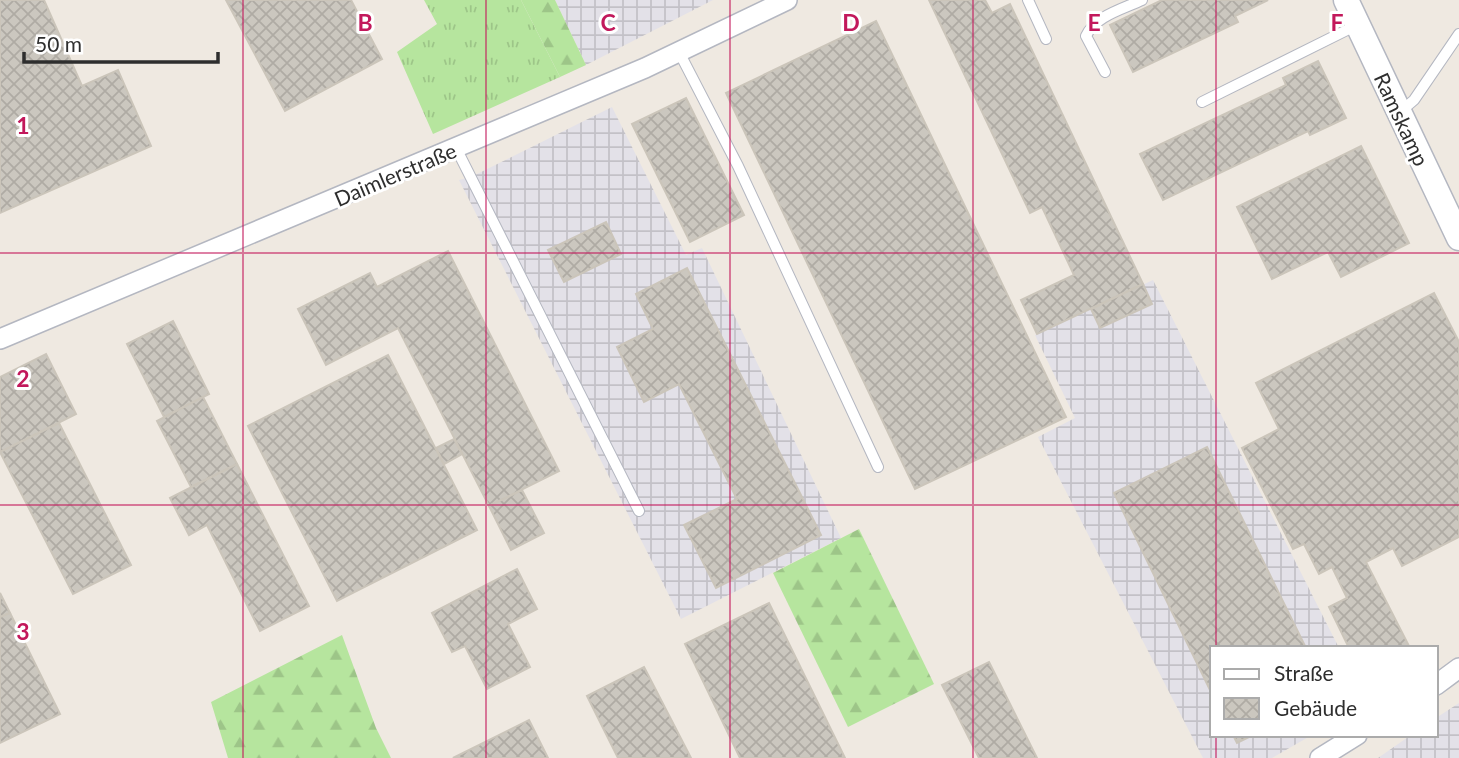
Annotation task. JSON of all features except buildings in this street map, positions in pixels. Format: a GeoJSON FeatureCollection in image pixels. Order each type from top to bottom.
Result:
{"type":"FeatureCollection","features":[{"type":"Feature","properties":{"kind":"street","name":"Daimlerstraße"},"geometry":{"type":"LineString","coordinates":[[0,339],[679,52],[787,0]]}},
{"type":"Feature","properties":{"kind":"street","name":"Ramskamp"},"geometry":{"type":"LineString","coordinates":[[1346,0],[1459,239]]}},
{"type":"Feature","properties":{"kind":"street"},"geometry":{"type":"LineString","coordinates":[[1438,684],[1459,668]]}},
{"type":"Feature","properties":{"kind":"street"},"geometry":{"type":"LineString","coordinates":[[1320,758],[1354,737]]}},
{"type":"Feature","properties":{"kind":"lane"},"geometry":{"type":"LineString","coordinates":[[1028,0],[1046,39]]}},
{"type":"Feature","properties":{"kind":"lane"},"geometry":{"type":"LineString","coordinates":[[1105,72],[1086,36],[1089,29],[1105,16],[1142,0]]}},
{"type":"Feature","properties":{"kind":"lane"},"geometry":{"type":"LineString","coordinates":[[1202,102],[1357,24]]}},
{"type":"Feature","properties":{"kind":"lane"},"geometry":{"type":"LineString","coordinates":[[1399,112],[1420,91],[1459,34]]}},
{"type":"Feature","properties":{"kind":"lane"},"geometry":{"type":"LineString","coordinates":[[679,52],[738,166],[878,467]]}},
{"type":"Feature","properties":{"kind":"lane"},"geometry":{"type":"LineString","coordinates":[[456,148],[639,511]]}},
{"type":"Feature","properties":{"kind":"shaded area"},"geometry":{"type":"Polygon","coordinates":[[[555,0],[713,0],[586,65],[555,0]]]}},
{"type":"Feature","properties":{"kind":"shaded area"},"geometry":{"type":"Polygon","coordinates":[[[612,107],[686,255],[702,248],[841,538],[681,619],[459,180],[471,177],[612,107]]]}},
{"type":"Feature","properties":{"kind":"shaded area"},"geometry":{"type":"Polygon","coordinates":[[[1153,280],[1338,646],[1210,646],[1210,737],[1309,737],[1272,758],[1203,758],[1038,437],[1075,418],[1035,335],[1153,280]]]}},
{"type":"Feature","properties":{"kind":"shaded area"},"geometry":{"type":"Polygon","coordinates":[[[1459,703],[1459,758],[1378,758],[1408,737],[1438,737],[1438,717],[1459,703]]]}},
{"type":"Feature","properties":{"kind":"green space"},"geometry":{"type":"Polygon","coordinates":[[[424,0],[521,0],[560,77],[433,134],[397,52],[437,24],[424,0]]]}},
{"type":"Feature","properties":{"kind":"green space"},"geometry":{"type":"Polygon","coordinates":[[[521,0],[555,0],[586,65],[560,77],[521,0]]]}},
{"type":"Feature","properties":{"kind":"green space"},"geometry":{"type":"Polygon","coordinates":[[[859,529],[934,684],[848,727],[773,573],[859,529]]]}},
{"type":"Feature","properties":{"kind":"green space"},"geometry":{"type":"Polygon","coordinates":[[[342,635],[376,728],[391,758],[228,758],[211,702],[342,635]]]}}]}
